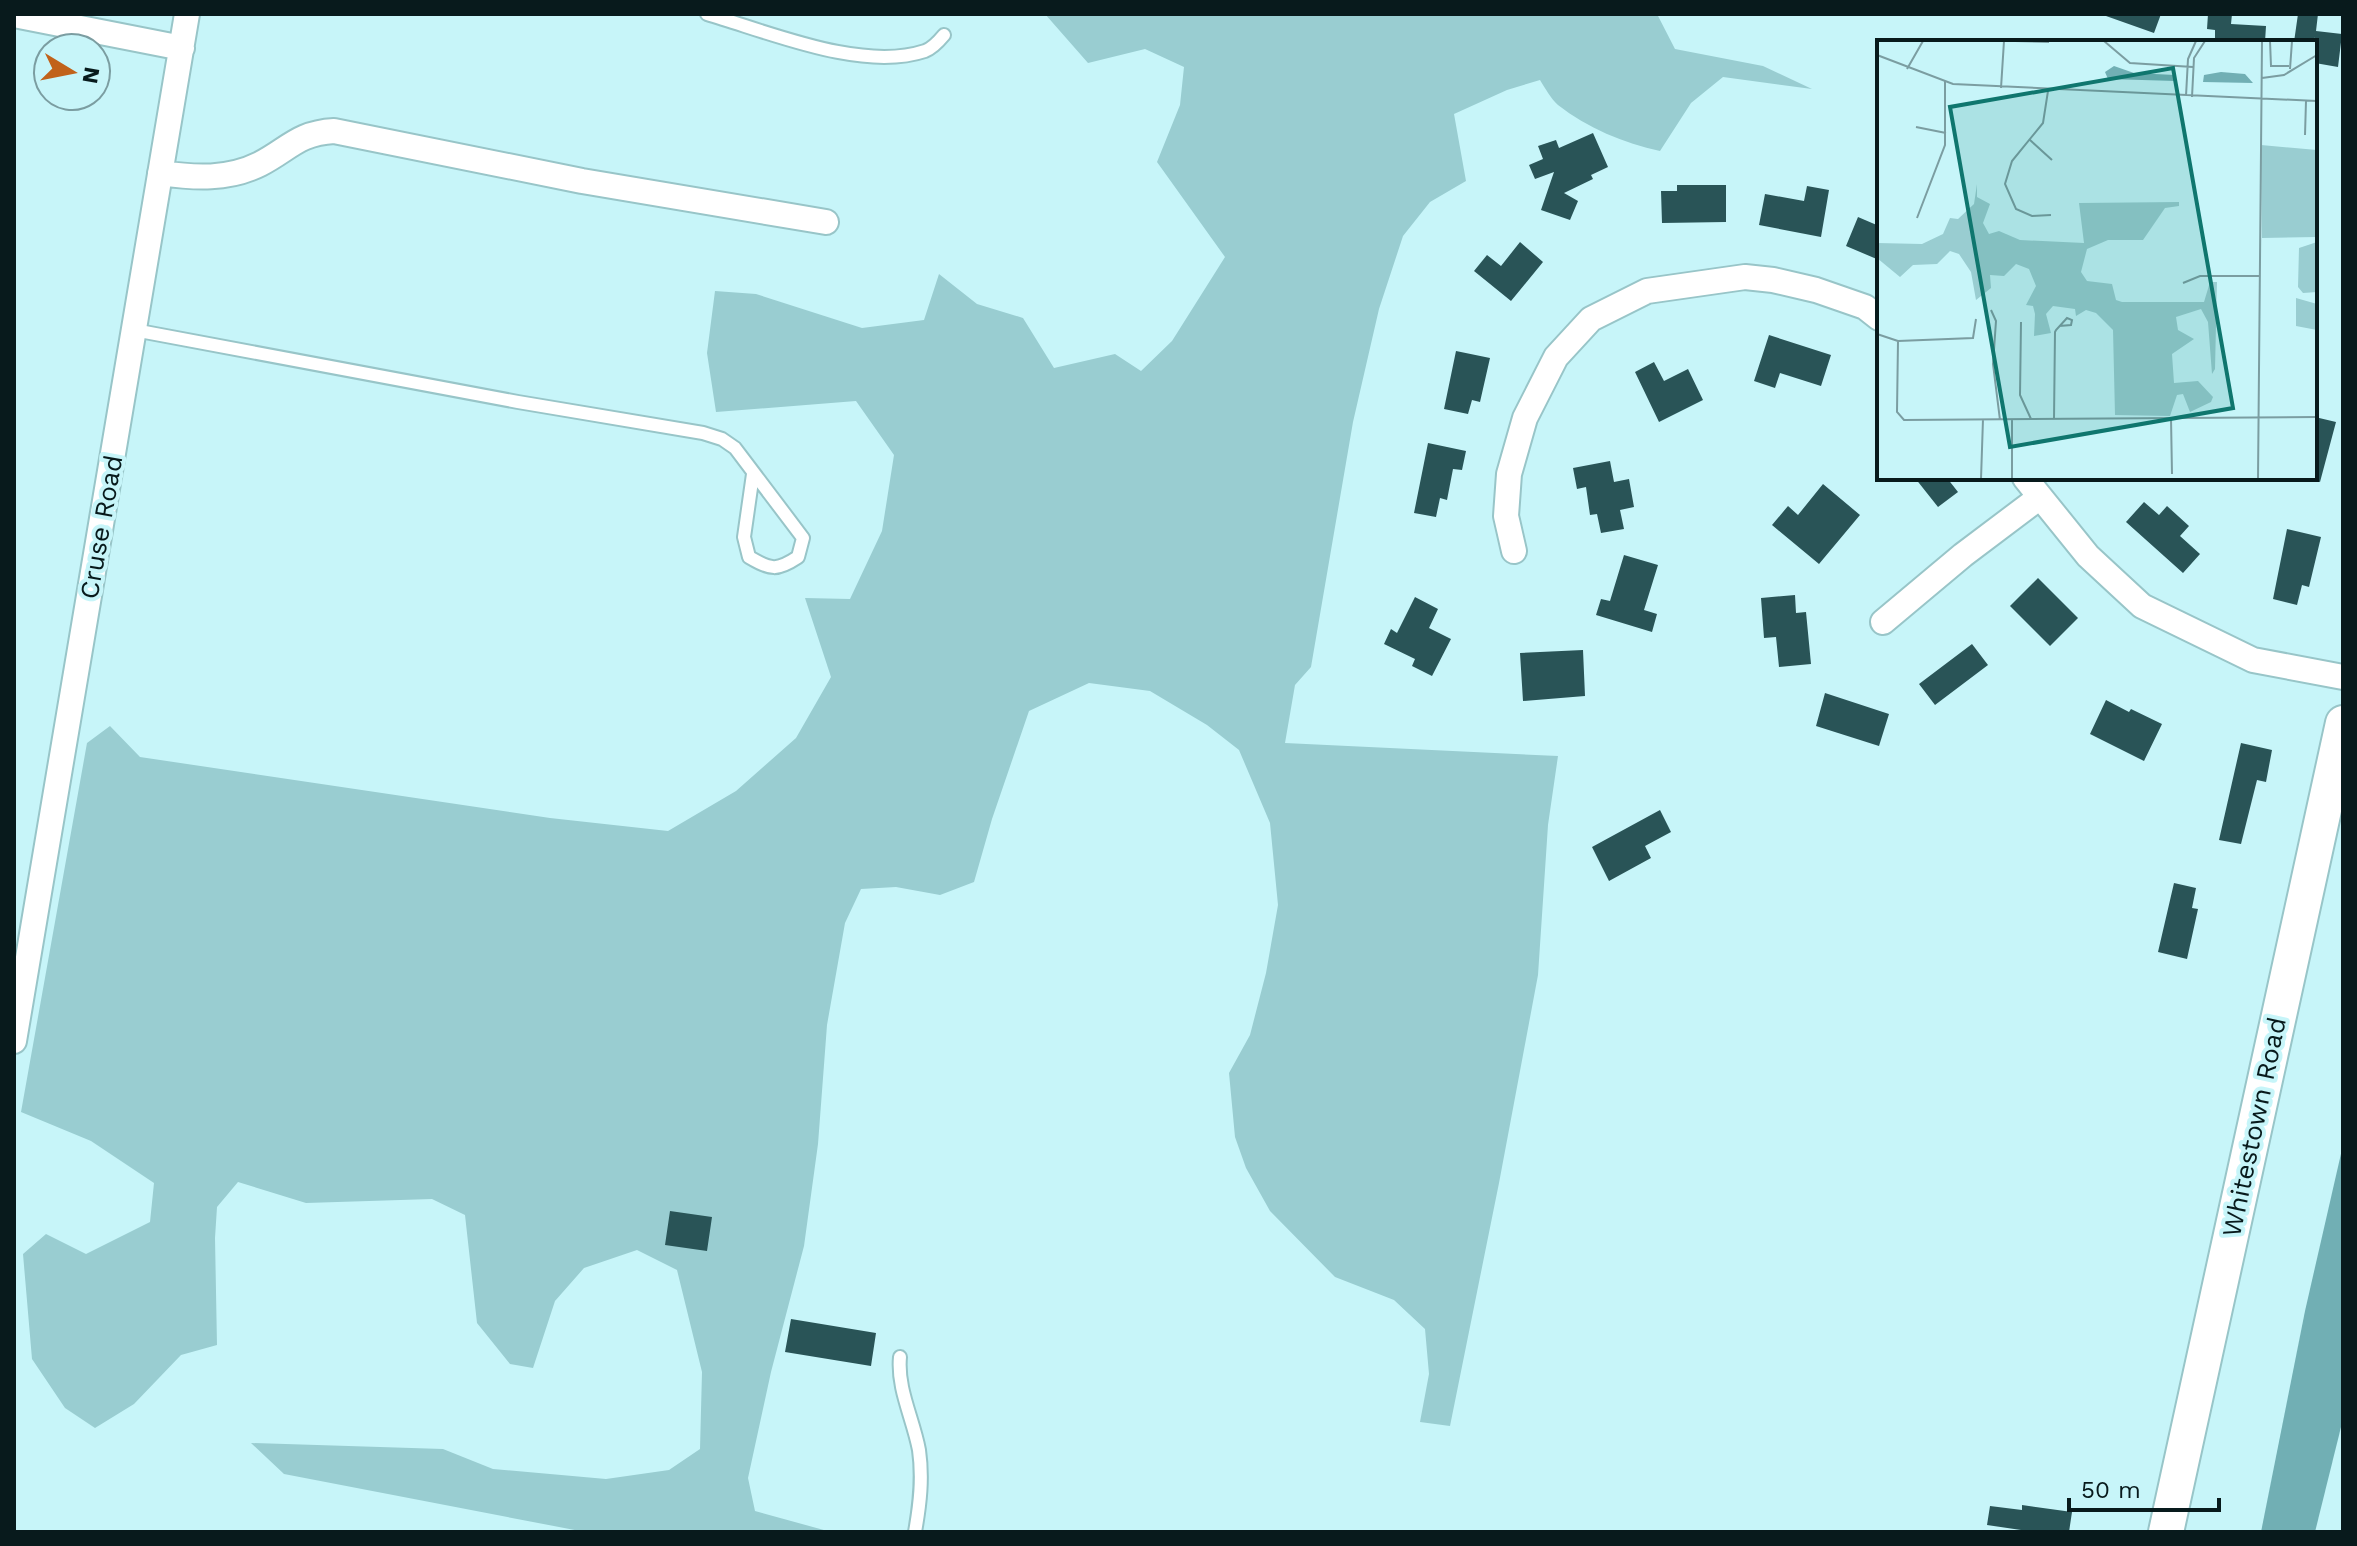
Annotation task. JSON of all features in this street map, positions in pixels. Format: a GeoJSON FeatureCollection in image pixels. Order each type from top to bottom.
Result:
{"type":"FeatureCollection","features":[{"type":"Feature","properties":{"kind":"street","name":"Cruse Road"},"geometry":{"type":"LineString","coordinates":[[14,1041],[187,14]]}},
{"type":"Feature","properties":{"kind":"street"},"geometry":{"type":"LineString","coordinates":[[14,15],[182,48]]}},
{"type":"Feature","properties":{"kind":"street"},"geometry":{"type":"LineString","coordinates":[[160,173],[210,178],[233,174],[260,164],[282,148],[314,132],[334,131],[582,181],[826,222]]}},
{"type":"Feature","properties":{"kind":"street"},"geometry":{"type":"LineString","coordinates":[[1514,551],[1506,516],[1509,474],[1525,418],[1556,357],[1591,319],[1647,291],[1745,277],[1816,290],[1865,307],[1877,316]]}},
{"type":"Feature","properties":{"kind":"street"},"geometry":{"type":"LineString","coordinates":[[1883,622],[1963,555],[2033,487],[2088,556],[2142,606],[2253,660],[2343,677]]}},
{"type":"Feature","properties":{"kind":"street","name":"Whitestown Road"},"geometry":{"type":"LineString","coordinates":[[2166,1532],[2343,723]]}},
{"type":"Feature","properties":{"kind":"lane"},"geometry":{"type":"LineString","coordinates":[[707,14],[836,53],[864,56],[928,50],[944,35]]}},
{"type":"Feature","properties":{"kind":"lane"},"geometry":{"type":"LineString","coordinates":[[134,330],[502,400],[703,433],[722,439],[735,448],[803,538],[798,557],[782,567],[766,567],[749,557],[744,537],[753,474]]}},
{"type":"Feature","properties":{"kind":"lane"},"geometry":{"type":"LineString","coordinates":[[900,1357],[899,1374],[918,1447],[923,1481],[915,1532]]}},
{"type":"Feature","properties":{"kind":"shaded area"},"geometry":{"type":"Polygon","coordinates":[[[1045,14],[1657,14],[1675,49],[1763,66],[1812,89],[1723,77],[1691,103],[1660,151],[1633,144],[1581,121],[1555,103],[1540,80],[1507,90],[1454,114],[1466,181],[1430,202],[1403,236],[1379,309],[1353,422],[1311,667],[1295,685],[1285,743],[1558,756],[1548,825],[1538,975],[1450,1426],[1420,1422],[1429,1374],[1425,1329],[1394,1300],[1335,1277],[1270,1211],[1246,1168],[1235,1137],[1229,1073],[1250,1035],[1266,973],[1278,905],[1270,823],[1239,750],[1207,725],[1150,691],[1089,683],[1029,711],[974,882],[940,895],[896,887],[861,889],[845,923],[827,1025],[818,1144],[804,1246],[771,1372],[748,1478],[755,1511],[831,1532],[585,1532],[284,1474],[251,1443],[443,1449],[493,1469],[606,1479],[669,1470],[700,1449],[702,1372],[677,1270],[637,1250],[584,1268],[555,1301],[533,1368],[510,1364],[477,1323],[465,1215],[432,1199],[306,1203],[238,1182],[217,1207],[217,1345],[181,1355],[134,1404],[95,1428],[65,1408],[32,1359],[23,1254],[46,1234],[86,1254],[150,1222],[154,1183],[91,1141],[21,1112],[87,743],[110,726],[140,757],[550,818],[668,831],[736,791],[796,738],[831,677],[805,598],[850,599],[882,531],[894,455],[856,401],[716,412],[707,353],[715,291],[756,294],[862,328],[924,320],[939,274],[977,304],[1023,318],[1054,368],[1115,354],[1141,371],[1172,341],[1225,257],[1157,162],[1180,105],[1184,67],[1145,49],[1088,63],[1045,14]]]}},
{"type":"Feature","properties":{"kind":"shaded area"},"geometry":{"type":"Polygon","coordinates":[[[2343,1145],[2343,1419],[2315,1532],[2261,1532],[2305,1311],[2343,1145]]]}},
{"type":"Feature","properties":{"kind":"building"},"geometry":{"type":"Polygon","coordinates":[[[2106,14],[2161,14],[2154,33],[2106,14]]]}},
{"type":"Feature","properties":{"kind":"building"},"geometry":{"type":"Polygon","coordinates":[[[2208,14],[2232,14],[2231,24],[2266,26],[2265,40],[2215,40],[2215,30],[2207,29],[2208,14]]]}},
{"type":"Feature","properties":{"kind":"building"},"geometry":{"type":"Polygon","coordinates":[[[2298,14],[2318,14],[2316,31],[2342,34],[2338,67],[2317,63],[2315,37],[2314,40],[2294,40],[2298,14]]]}},
{"type":"Feature","properties":{"kind":"building"},"geometry":{"type":"Polygon","coordinates":[[[1593,133],[1608,167],[1591,175],[1593,179],[1564,193],[1578,201],[1570,220],[1541,210],[1554,172],[1535,179],[1529,165],[1543,159],[1538,146],[1556,140],[1559,148],[1593,133]]]}},
{"type":"Feature","properties":{"kind":"building"},"geometry":{"type":"Polygon","coordinates":[[[1677,185],[1726,185],[1726,222],[1662,223],[1661,191],[1677,191],[1677,185]]]}},
{"type":"Feature","properties":{"kind":"building"},"geometry":{"type":"Polygon","coordinates":[[[1807,186],[1829,190],[1821,237],[1759,225],[1765,194],[1804,201],[1807,186]]]}},
{"type":"Feature","properties":{"kind":"building"},"geometry":{"type":"Polygon","coordinates":[[[1858,217],[1877,225],[1877,259],[1846,246],[1858,217]]]}},
{"type":"Feature","properties":{"kind":"building"},"geometry":{"type":"Polygon","coordinates":[[[1520,242],[1543,262],[1511,301],[1474,271],[1487,255],[1501,266],[1520,242]]]}},
{"type":"Feature","properties":{"kind":"building"},"geometry":{"type":"Polygon","coordinates":[[[1769,335],[1831,355],[1821,386],[1780,373],[1775,388],[1754,381],[1769,335]]]}},
{"type":"Feature","properties":{"kind":"building"},"geometry":{"type":"Polygon","coordinates":[[[1456,351],[1490,358],[1480,402],[1472,400],[1468,414],[1444,409],[1456,351]]]}},
{"type":"Feature","properties":{"kind":"building"},"geometry":{"type":"Polygon","coordinates":[[[1654,362],[1664,381],[1688,369],[1703,400],[1659,422],[1635,372],[1654,362]]]}},
{"type":"Feature","properties":{"kind":"building"},"geometry":{"type":"Polygon","coordinates":[[[2317,417],[2336,422],[2320,482],[2315,481],[2317,417]]]}},
{"type":"Feature","properties":{"kind":"building"},"geometry":{"type":"Polygon","coordinates":[[[1428,443],[1466,451],[1462,470],[1453,469],[1447,500],[1440,498],[1436,517],[1414,513],[1428,443]]]}},
{"type":"Feature","properties":{"kind":"building"},"geometry":{"type":"Polygon","coordinates":[[[1610,461],[1614,482],[1629,479],[1634,507],[1620,510],[1624,529],[1601,533],[1597,514],[1590,515],[1586,487],[1577,489],[1573,468],[1610,461]]]}},
{"type":"Feature","properties":{"kind":"building"},"geometry":{"type":"Polygon","coordinates":[[[1917,480],[1949,480],[1958,492],[1938,507],[1917,480]]]}},
{"type":"Feature","properties":{"kind":"building"},"geometry":{"type":"Polygon","coordinates":[[[1823,484],[1860,515],[1819,564],[1772,525],[1788,506],[1798,515],[1823,484]]]}},
{"type":"Feature","properties":{"kind":"building"},"geometry":{"type":"Polygon","coordinates":[[[2144,502],[2159,515],[2167,506],[2189,526],[2180,536],[2200,554],[2183,573],[2126,522],[2144,502]]]}},
{"type":"Feature","properties":{"kind":"building"},"geometry":{"type":"Polygon","coordinates":[[[2287,529],[2321,537],[2309,587],[2302,585],[2297,605],[2273,599],[2287,529]]]}},
{"type":"Feature","properties":{"kind":"building"},"geometry":{"type":"Polygon","coordinates":[[[1624,555],[1658,565],[1644,610],[1657,614],[1652,632],[1596,615],[1601,599],[1610,601],[1624,555]]]}},
{"type":"Feature","properties":{"kind":"building"},"geometry":{"type":"Polygon","coordinates":[[[2038,578],[2078,618],[2050,646],[2010,606],[2038,578]]]}},
{"type":"Feature","properties":{"kind":"building"},"geometry":{"type":"Polygon","coordinates":[[[1795,595],[1796,613],[1806,612],[1811,664],[1779,667],[1776,637],[1764,638],[1761,598],[1795,595]]]}},
{"type":"Feature","properties":{"kind":"building"},"geometry":{"type":"Polygon","coordinates":[[[1415,597],[1438,609],[1429,628],[1451,639],[1432,676],[1412,666],[1415,659],[1384,644],[1391,629],[1397,633],[1415,597]]]}},
{"type":"Feature","properties":{"kind":"building"},"geometry":{"type":"Polygon","coordinates":[[[1972,644],[1988,665],[1935,705],[1919,684],[1972,644]]]}},
{"type":"Feature","properties":{"kind":"building"},"geometry":{"type":"Polygon","coordinates":[[[1583,650],[1585,696],[1523,701],[1520,653],[1583,650]]]}},
{"type":"Feature","properties":{"kind":"building"},"geometry":{"type":"Polygon","coordinates":[[[1825,693],[1889,714],[1879,746],[1816,726],[1825,693]]]}},
{"type":"Feature","properties":{"kind":"building"},"geometry":{"type":"Polygon","coordinates":[[[2106,700],[2162,724],[2144,761],[2090,734],[2106,700]]]}},
{"type":"Feature","properties":{"kind":"building"},"geometry":{"type":"Polygon","coordinates":[[[2241,743],[2272,750],[2266,782],[2257,780],[2241,844],[2219,840],[2241,743]]]}},
{"type":"Feature","properties":{"kind":"building"},"geometry":{"type":"Polygon","coordinates":[[[1660,810],[1671,832],[1645,846],[1651,858],[1609,881],[1592,847],[1660,810]]]}},
{"type":"Feature","properties":{"kind":"building"},"geometry":{"type":"Polygon","coordinates":[[[2174,883],[2196,888],[2192,908],[2198,909],[2187,959],[2158,952],[2174,883]]]}},
{"type":"Feature","properties":{"kind":"building"},"geometry":{"type":"Polygon","coordinates":[[[670,1211],[712,1217],[707,1251],[665,1245],[670,1211]]]}},
{"type":"Feature","properties":{"kind":"building"},"geometry":{"type":"Polygon","coordinates":[[[791,1319],[876,1333],[871,1366],[785,1352],[791,1319]]]}},
{"type":"Feature","properties":{"kind":"building"},"geometry":{"type":"Polygon","coordinates":[[[2022,1505],[2072,1512],[2069,1532],[2020,1532],[1987,1525],[1990,1506],[2022,1510],[2022,1505]]]}}]}
